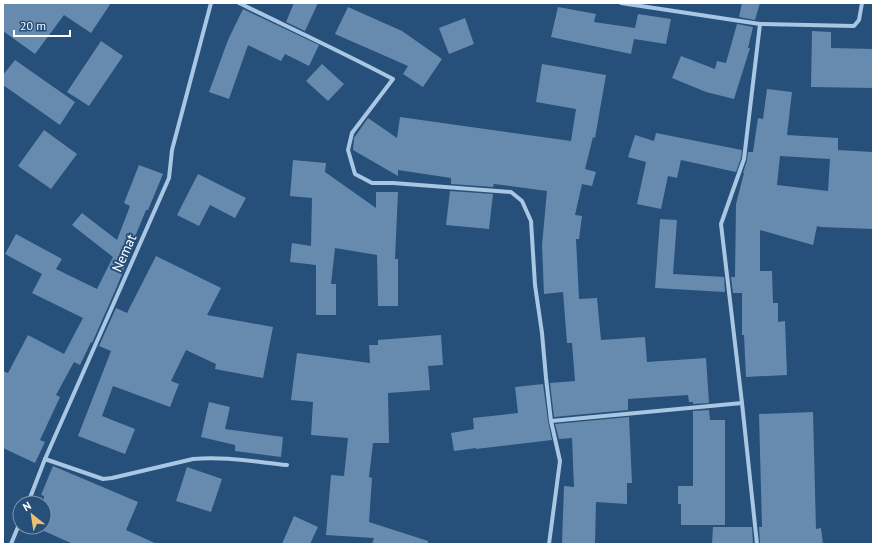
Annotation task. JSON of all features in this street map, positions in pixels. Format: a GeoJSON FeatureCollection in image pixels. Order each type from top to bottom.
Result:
{"type":"FeatureCollection","features":[{"type":"Feature","properties":{"kind":"street","name":"Nemat"},"geometry":{"type":"LineString","coordinates":[[31,495],[45,459],[169,178],[172,150],[211,3]]}},
{"type":"Feature","properties":{"kind":"street"},"geometry":{"type":"LineString","coordinates":[[239,3],[393,79],[352,133],[348,150],[355,174],[372,183],[393,183],[512,192],[522,201],[531,221],[535,285],[542,333],[551,421],[560,461],[549,544]]}},
{"type":"Feature","properties":{"kind":"street"},"geometry":{"type":"LineString","coordinates":[[621,3],[760,24],[854,26],[859,20],[862,3]]}},
{"type":"Feature","properties":{"kind":"street"},"geometry":{"type":"LineString","coordinates":[[758,544],[721,224],[744,159],[760,24]]}},
{"type":"Feature","properties":{"kind":"street"},"geometry":{"type":"LineString","coordinates":[[551,421],[742,403]]}},
{"type":"Feature","properties":{"kind":"street"},"geometry":{"type":"LineString","coordinates":[[45,459],[103,479],[193,459],[206,458],[221,458],[287,465]]}},
{"type":"Feature","properties":{"kind":"building"},"geometry":{"type":"Polygon","coordinates":[[[3,3],[111,3],[91,33],[64,15],[35,54],[3,31],[3,3]]]}},
{"type":"Feature","properties":{"kind":"building"},"geometry":{"type":"Polygon","coordinates":[[[294,3],[318,3],[305,31],[286,22],[294,3]]]}},
{"type":"Feature","properties":{"kind":"building"},"geometry":{"type":"Polygon","coordinates":[[[742,3],[760,3],[755,20],[739,17],[742,3]]]}},
{"type":"Feature","properties":{"kind":"building"},"geometry":{"type":"Polygon","coordinates":[[[348,7],[402,31],[442,59],[423,87],[403,74],[408,66],[335,34],[348,7]]]}},
{"type":"Feature","properties":{"kind":"building"},"geometry":{"type":"Polygon","coordinates":[[[558,7],[596,14],[594,22],[635,28],[638,14],[671,19],[666,44],[634,39],[631,54],[551,37],[558,7]]]}},
{"type":"Feature","properties":{"kind":"building"},"geometry":{"type":"Polygon","coordinates":[[[243,9],[319,45],[309,66],[285,54],[281,61],[248,45],[229,99],[209,92],[228,40],[243,9]]]}},
{"type":"Feature","properties":{"kind":"building"},"geometry":{"type":"Polygon","coordinates":[[[465,18],[474,44],[449,54],[439,28],[465,18]]]}},
{"type":"Feature","properties":{"kind":"building"},"geometry":{"type":"Polygon","coordinates":[[[737,24],[753,27],[748,48],[750,48],[734,99],[706,92],[672,78],[681,56],[715,69],[717,61],[726,63],[737,24]]]}},
{"type":"Feature","properties":{"kind":"building"},"geometry":{"type":"Polygon","coordinates":[[[812,31],[831,32],[831,48],[873,49],[873,88],[811,87],[812,31]]]}},
{"type":"Feature","properties":{"kind":"building"},"geometry":{"type":"Polygon","coordinates":[[[101,41],[123,56],[89,106],[67,92],[101,41]]]}},
{"type":"Feature","properties":{"kind":"building"},"geometry":{"type":"Polygon","coordinates":[[[15,60],[75,102],[60,125],[3,85],[3,75],[15,60]]]}},
{"type":"Feature","properties":{"kind":"building"},"geometry":{"type":"Polygon","coordinates":[[[322,64],[344,84],[328,101],[306,81],[322,64]]]}},
{"type":"Feature","properties":{"kind":"building"},"geometry":{"type":"Polygon","coordinates":[[[542,64],[606,75],[595,138],[593,137],[585,169],[596,172],[592,186],[582,184],[575,215],[582,216],[579,239],[576,239],[579,299],[597,298],[601,340],[645,337],[647,362],[706,358],[709,403],[693,404],[693,402],[689,402],[688,395],[628,399],[628,410],[554,417],[550,383],[575,381],[572,343],[567,343],[563,292],[544,294],[542,245],[547,191],[494,184],[493,187],[451,184],[451,178],[398,170],[398,176],[353,150],[354,138],[368,118],[397,138],[400,117],[571,141],[576,109],[536,102],[542,64]]]}},
{"type":"Feature","properties":{"kind":"building"},"geometry":{"type":"Polygon","coordinates":[[[767,89],[792,92],[787,135],[838,138],[838,150],[873,152],[873,229],[817,226],[813,245],[760,230],[760,271],[772,271],[773,303],[778,303],[778,322],[785,321],[787,375],[746,377],[744,335],[742,335],[742,293],[733,293],[731,277],[735,277],[736,204],[748,152],[753,152],[758,118],[763,119],[767,89]],[[780,156],[777,185],[828,191],[830,159],[780,156]]]}},
{"type":"Feature","properties":{"kind":"building"},"geometry":{"type":"Polygon","coordinates":[[[44,130],[77,154],[51,189],[18,166],[44,130]]]}},
{"type":"Feature","properties":{"kind":"building"},"geometry":{"type":"Polygon","coordinates":[[[656,133],[742,150],[736,172],[681,160],[677,178],[668,176],[661,209],[637,204],[646,162],[628,157],[635,135],[654,141],[656,133]]]}},
{"type":"Feature","properties":{"kind":"building"},"geometry":{"type":"Polygon","coordinates":[[[293,160],[326,163],[325,172],[376,208],[376,192],[398,192],[395,259],[398,259],[398,306],[378,306],[377,255],[335,248],[331,284],[336,284],[336,315],[316,315],[316,265],[290,262],[292,243],[311,246],[312,198],[290,196],[293,160]]]}},
{"type":"Feature","properties":{"kind":"building"},"geometry":{"type":"Polygon","coordinates":[[[139,165],[163,174],[148,210],[146,210],[132,244],[134,245],[92,343],[91,342],[80,365],[74,362],[56,395],[60,397],[40,440],[45,442],[35,463],[3,448],[3,371],[8,373],[28,335],[64,354],[83,318],[32,293],[42,274],[5,254],[16,234],[62,259],[56,269],[97,289],[113,257],[72,225],[82,213],[117,240],[130,206],[124,203],[139,165]]]}},
{"type":"Feature","properties":{"kind":"building"},"geometry":{"type":"Polygon","coordinates":[[[198,174],[246,198],[235,218],[210,205],[199,226],[177,215],[198,174]]]}},
{"type":"Feature","properties":{"kind":"building"},"geometry":{"type":"Polygon","coordinates":[[[450,191],[493,194],[489,229],[446,225],[450,191]]]}},
{"type":"Feature","properties":{"kind":"building"},"geometry":{"type":"Polygon","coordinates":[[[660,219],[677,220],[673,274],[724,277],[725,292],[655,288],[660,219]]]}},
{"type":"Feature","properties":{"kind":"building"},"geometry":{"type":"Polygon","coordinates":[[[156,256],[221,288],[207,315],[273,327],[263,378],[215,369],[216,364],[186,350],[171,381],[179,384],[170,407],[113,386],[102,416],[135,429],[125,454],[78,436],[111,351],[99,346],[116,308],[127,313],[156,256]]]}},
{"type":"Feature","properties":{"kind":"building"},"geometry":{"type":"Polygon","coordinates":[[[441,335],[443,365],[428,366],[430,390],[388,393],[389,443],[373,443],[369,477],[372,478],[369,522],[428,541],[428,544],[372,544],[374,538],[326,535],[331,475],[344,476],[348,438],[311,435],[313,402],[291,400],[297,353],[370,363],[369,345],[378,345],[378,340],[441,335]]]}},
{"type":"Feature","properties":{"kind":"building"},"geometry":{"type":"Polygon","coordinates":[[[543,384],[552,440],[454,451],[451,433],[474,429],[473,418],[518,413],[515,387],[543,384]]]}},
{"type":"Feature","properties":{"kind":"building"},"geometry":{"type":"Polygon","coordinates":[[[209,402],[230,407],[225,429],[283,437],[281,457],[235,451],[235,445],[201,437],[209,402]]]}},
{"type":"Feature","properties":{"kind":"building"},"geometry":{"type":"Polygon","coordinates":[[[709,410],[710,420],[725,420],[725,525],[681,525],[681,504],[678,504],[678,486],[693,486],[693,411],[709,410]]]}},
{"type":"Feature","properties":{"kind":"building"},"geometry":{"type":"Polygon","coordinates":[[[813,412],[816,529],[821,528],[823,544],[760,544],[759,527],[762,527],[759,414],[813,412]]]}},
{"type":"Feature","properties":{"kind":"building"},"geometry":{"type":"Polygon","coordinates":[[[629,417],[632,483],[627,483],[627,504],[596,502],[595,544],[562,544],[564,486],[574,487],[572,438],[559,439],[555,424],[629,417]]]}},
{"type":"Feature","properties":{"kind":"building"},"geometry":{"type":"Polygon","coordinates":[[[53,466],[138,502],[126,530],[157,544],[73,544],[52,535],[52,495],[41,495],[53,466]]]}},
{"type":"Feature","properties":{"kind":"building"},"geometry":{"type":"Polygon","coordinates":[[[187,467],[222,479],[211,512],[176,501],[187,467]]]}},
{"type":"Feature","properties":{"kind":"building"},"geometry":{"type":"Polygon","coordinates":[[[294,516],[318,527],[310,544],[282,544],[294,516]]]}},
{"type":"Feature","properties":{"kind":"building"},"geometry":{"type":"Polygon","coordinates":[[[713,527],[752,527],[753,544],[712,544],[713,527]]]}}]}
